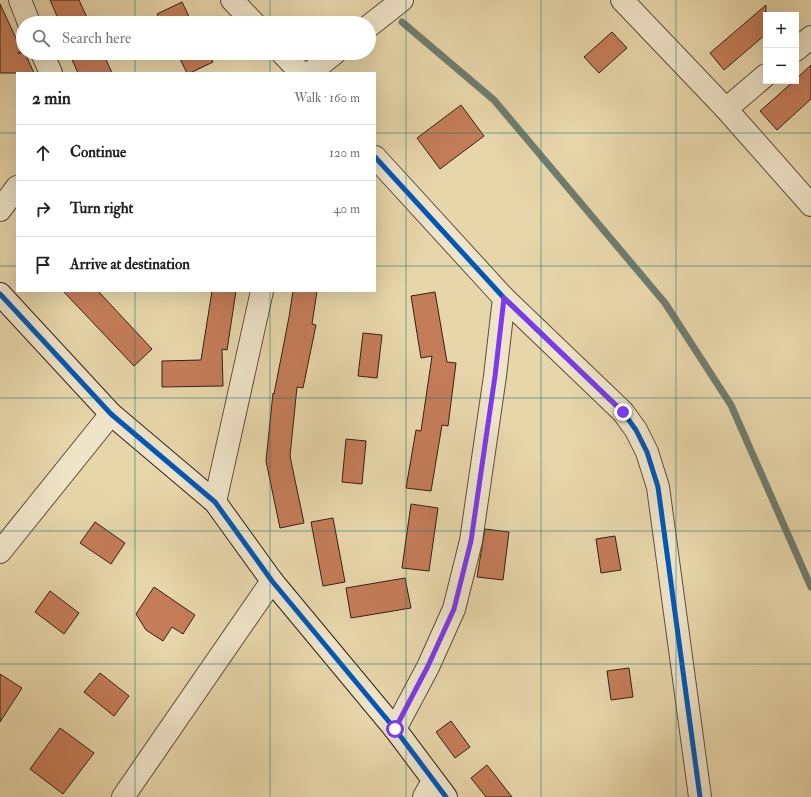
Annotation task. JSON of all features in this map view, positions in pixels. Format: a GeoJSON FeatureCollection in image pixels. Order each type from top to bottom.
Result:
{"type":"FeatureCollection","features":[{"type":"Feature","properties":{"kind":"street"},"geometry":{"type":"LineString","coordinates":[[20,0],[26,16]]}},
{"type":"Feature","properties":{"kind":"street"},"geometry":{"type":"LineString","coordinates":[[232,0],[247,16]]}},
{"type":"Feature","properties":{"kind":"street"},"geometry":{"type":"LineString","coordinates":[[376,20],[402,0]]}},
{"type":"Feature","properties":{"kind":"street"},"geometry":{"type":"LineString","coordinates":[[622,0],[726,109],[811,205]]}},
{"type":"Feature","properties":{"kind":"street"},"geometry":{"type":"LineString","coordinates":[[798,48],[811,37]]}},
{"type":"Feature","properties":{"kind":"street"},"geometry":{"type":"LineString","coordinates":[[45,60],[51,72]]}},
{"type":"Feature","properties":{"kind":"street"},"geometry":{"type":"LineString","coordinates":[[289,60],[300,72]]}},
{"type":"Feature","properties":{"kind":"street"},"geometry":{"type":"LineString","coordinates":[[311,72],[326,60]]}},
{"type":"Feature","properties":{"kind":"street"},"geometry":{"type":"LineString","coordinates":[[726,109],[763,78]]}},
{"type":"Feature","properties":{"kind":"street"},"geometry":{"type":"LineString","coordinates":[[376,158],[504,298],[623,412],[636,430],[647,452],[658,487],[700,797]]}},
{"type":"Feature","properties":{"kind":"street"},"geometry":{"type":"LineString","coordinates":[[0,210],[16,187]]}},
{"type":"Feature","properties":{"kind":"street"},"geometry":{"type":"LineString","coordinates":[[215,502],[262,292]]}},
{"type":"Feature","properties":{"kind":"street"},"geometry":{"type":"LineString","coordinates":[[0,294],[111,414],[215,502],[272,581],[395,729],[434,792]]}},
{"type":"Feature","properties":{"kind":"street"},"geometry":{"type":"LineString","coordinates":[[395,729],[428,666],[454,609],[471,541],[495,376],[504,298]]}},
{"type":"Feature","properties":{"kind":"street"},"geometry":{"type":"LineString","coordinates":[[0,552],[111,414]]}},
{"type":"Feature","properties":{"kind":"street"},"geometry":{"type":"LineString","coordinates":[[123,797],[272,581]]}},
{"type":"Feature","properties":{"kind":"building"},"geometry":{"type":"Polygon","coordinates":[[[50,0],[79,0],[86,16],[57,16],[50,0]]]}},
{"type":"Feature","properties":{"kind":"building"},"geometry":{"type":"Polygon","coordinates":[[[182,2],[189,16],[158,16],[157,14],[182,2]]]}},
{"type":"Feature","properties":{"kind":"building"},"geometry":{"type":"Polygon","coordinates":[[[0,4],[16,38],[16,60],[28,60],[34,72],[0,73],[0,4]]]}},
{"type":"Feature","properties":{"kind":"building"},"geometry":{"type":"Polygon","coordinates":[[[766,5],[766,12],[763,12],[763,37],[724,70],[710,53],[766,5]]]}},
{"type":"Feature","properties":{"kind":"building"},"geometry":{"type":"Polygon","coordinates":[[[612,32],[627,48],[599,73],[584,57],[612,32]]]}},
{"type":"Feature","properties":{"kind":"building"},"geometry":{"type":"Polygon","coordinates":[[[72,60],[106,60],[112,72],[78,72],[72,60]]]}},
{"type":"Feature","properties":{"kind":"building"},"geometry":{"type":"Polygon","coordinates":[[[180,60],[212,60],[213,62],[192,72],[186,72],[180,60]]]}},
{"type":"Feature","properties":{"kind":"building"},"geometry":{"type":"Polygon","coordinates":[[[811,65],[811,99],[777,130],[760,111],[791,84],[799,84],[799,76],[811,65]]]}},
{"type":"Feature","properties":{"kind":"building"},"geometry":{"type":"Polygon","coordinates":[[[461,105],[484,136],[440,169],[417,138],[461,105]]]}},
{"type":"Feature","properties":{"kind":"building"},"geometry":{"type":"Polygon","coordinates":[[[64,292],[99,292],[152,349],[134,366],[64,292]]]}},
{"type":"Feature","properties":{"kind":"building"},"geometry":{"type":"Polygon","coordinates":[[[212,292],[236,292],[227,350],[222,349],[223,386],[162,387],[162,361],[201,360],[212,292]]]}},
{"type":"Feature","properties":{"kind":"building"},"geometry":{"type":"Polygon","coordinates":[[[293,292],[317,292],[312,324],[316,325],[303,388],[297,387],[290,456],[304,523],[280,528],[266,461],[273,393],[274,394],[293,292]]]}},
{"type":"Feature","properties":{"kind":"building"},"geometry":{"type":"Polygon","coordinates":[[[435,292],[447,362],[456,363],[448,426],[442,425],[431,491],[406,488],[416,430],[421,431],[432,356],[421,358],[411,296],[435,292]]]}},
{"type":"Feature","properties":{"kind":"building"},"geometry":{"type":"Polygon","coordinates":[[[363,333],[382,335],[377,378],[358,376],[363,333]]]}},
{"type":"Feature","properties":{"kind":"building"},"geometry":{"type":"Polygon","coordinates":[[[346,439],[366,441],[362,484],[342,482],[346,439]]]}},
{"type":"Feature","properties":{"kind":"building"},"geometry":{"type":"Polygon","coordinates":[[[411,504],[438,508],[429,571],[402,568],[411,504]]]}},
{"type":"Feature","properties":{"kind":"building"},"geometry":{"type":"Polygon","coordinates":[[[333,518],[345,582],[323,586],[311,522],[333,518]]]}},
{"type":"Feature","properties":{"kind":"building"},"geometry":{"type":"Polygon","coordinates":[[[95,522],[125,543],[111,564],[80,543],[95,522]]]}},
{"type":"Feature","properties":{"kind":"building"},"geometry":{"type":"Polygon","coordinates":[[[485,529],[509,532],[503,580],[477,577],[485,529]]]}},
{"type":"Feature","properties":{"kind":"building"},"geometry":{"type":"Polygon","coordinates":[[[615,536],[621,570],[601,573],[596,539],[615,536]]]}},
{"type":"Feature","properties":{"kind":"building"},"geometry":{"type":"Polygon","coordinates":[[[405,578],[411,608],[351,618],[346,588],[405,578]]]}},
{"type":"Feature","properties":{"kind":"building"},"geometry":{"type":"Polygon","coordinates":[[[154,587],[195,615],[183,634],[172,627],[163,641],[146,630],[136,614],[154,587]]]}},
{"type":"Feature","properties":{"kind":"building"},"geometry":{"type":"Polygon","coordinates":[[[50,591],[79,613],[64,634],[35,612],[50,591]]]}},
{"type":"Feature","properties":{"kind":"building"},"geometry":{"type":"Polygon","coordinates":[[[629,668],[633,697],[611,700],[607,671],[629,668]]]}},
{"type":"Feature","properties":{"kind":"building"},"geometry":{"type":"Polygon","coordinates":[[[100,673],[129,696],[114,716],[84,692],[100,673]]]}},
{"type":"Feature","properties":{"kind":"building"},"geometry":{"type":"Polygon","coordinates":[[[0,674],[22,688],[0,722],[0,674]]]}},
{"type":"Feature","properties":{"kind":"building"},"geometry":{"type":"Polygon","coordinates":[[[451,721],[470,747],[455,758],[436,732],[451,721]]]}},
{"type":"Feature","properties":{"kind":"building"},"geometry":{"type":"Polygon","coordinates":[[[60,728],[94,753],[63,794],[30,769],[60,728]]]}},
{"type":"Feature","properties":{"kind":"building"},"geometry":{"type":"Polygon","coordinates":[[[487,765],[512,797],[486,797],[471,778],[487,765]]]}},
{"type":"Feature","properties":{"kind":"waterway"},"geometry":{"type":"LineString","coordinates":[[402,22],[494,100],[665,303],[731,405],[811,587]]}},
{"type":"Feature","properties":{"kind":"cycle path"},"geometry":{"type":"LineString","coordinates":[[376,158],[504,298],[623,412],[636,430],[647,452],[658,487],[700,797]]}},
{"type":"Feature","properties":{"kind":"cycle path"},"geometry":{"type":"LineString","coordinates":[[0,294],[111,414],[215,502],[272,581],[395,729],[446,797]]}},
{"type":"Feature","properties":{"kind":"route"},"geometry":{"type":"LineString","coordinates":[[395,729],[428,666],[454,609],[471,541],[495,376],[504,298],[623,412]]}}]}
